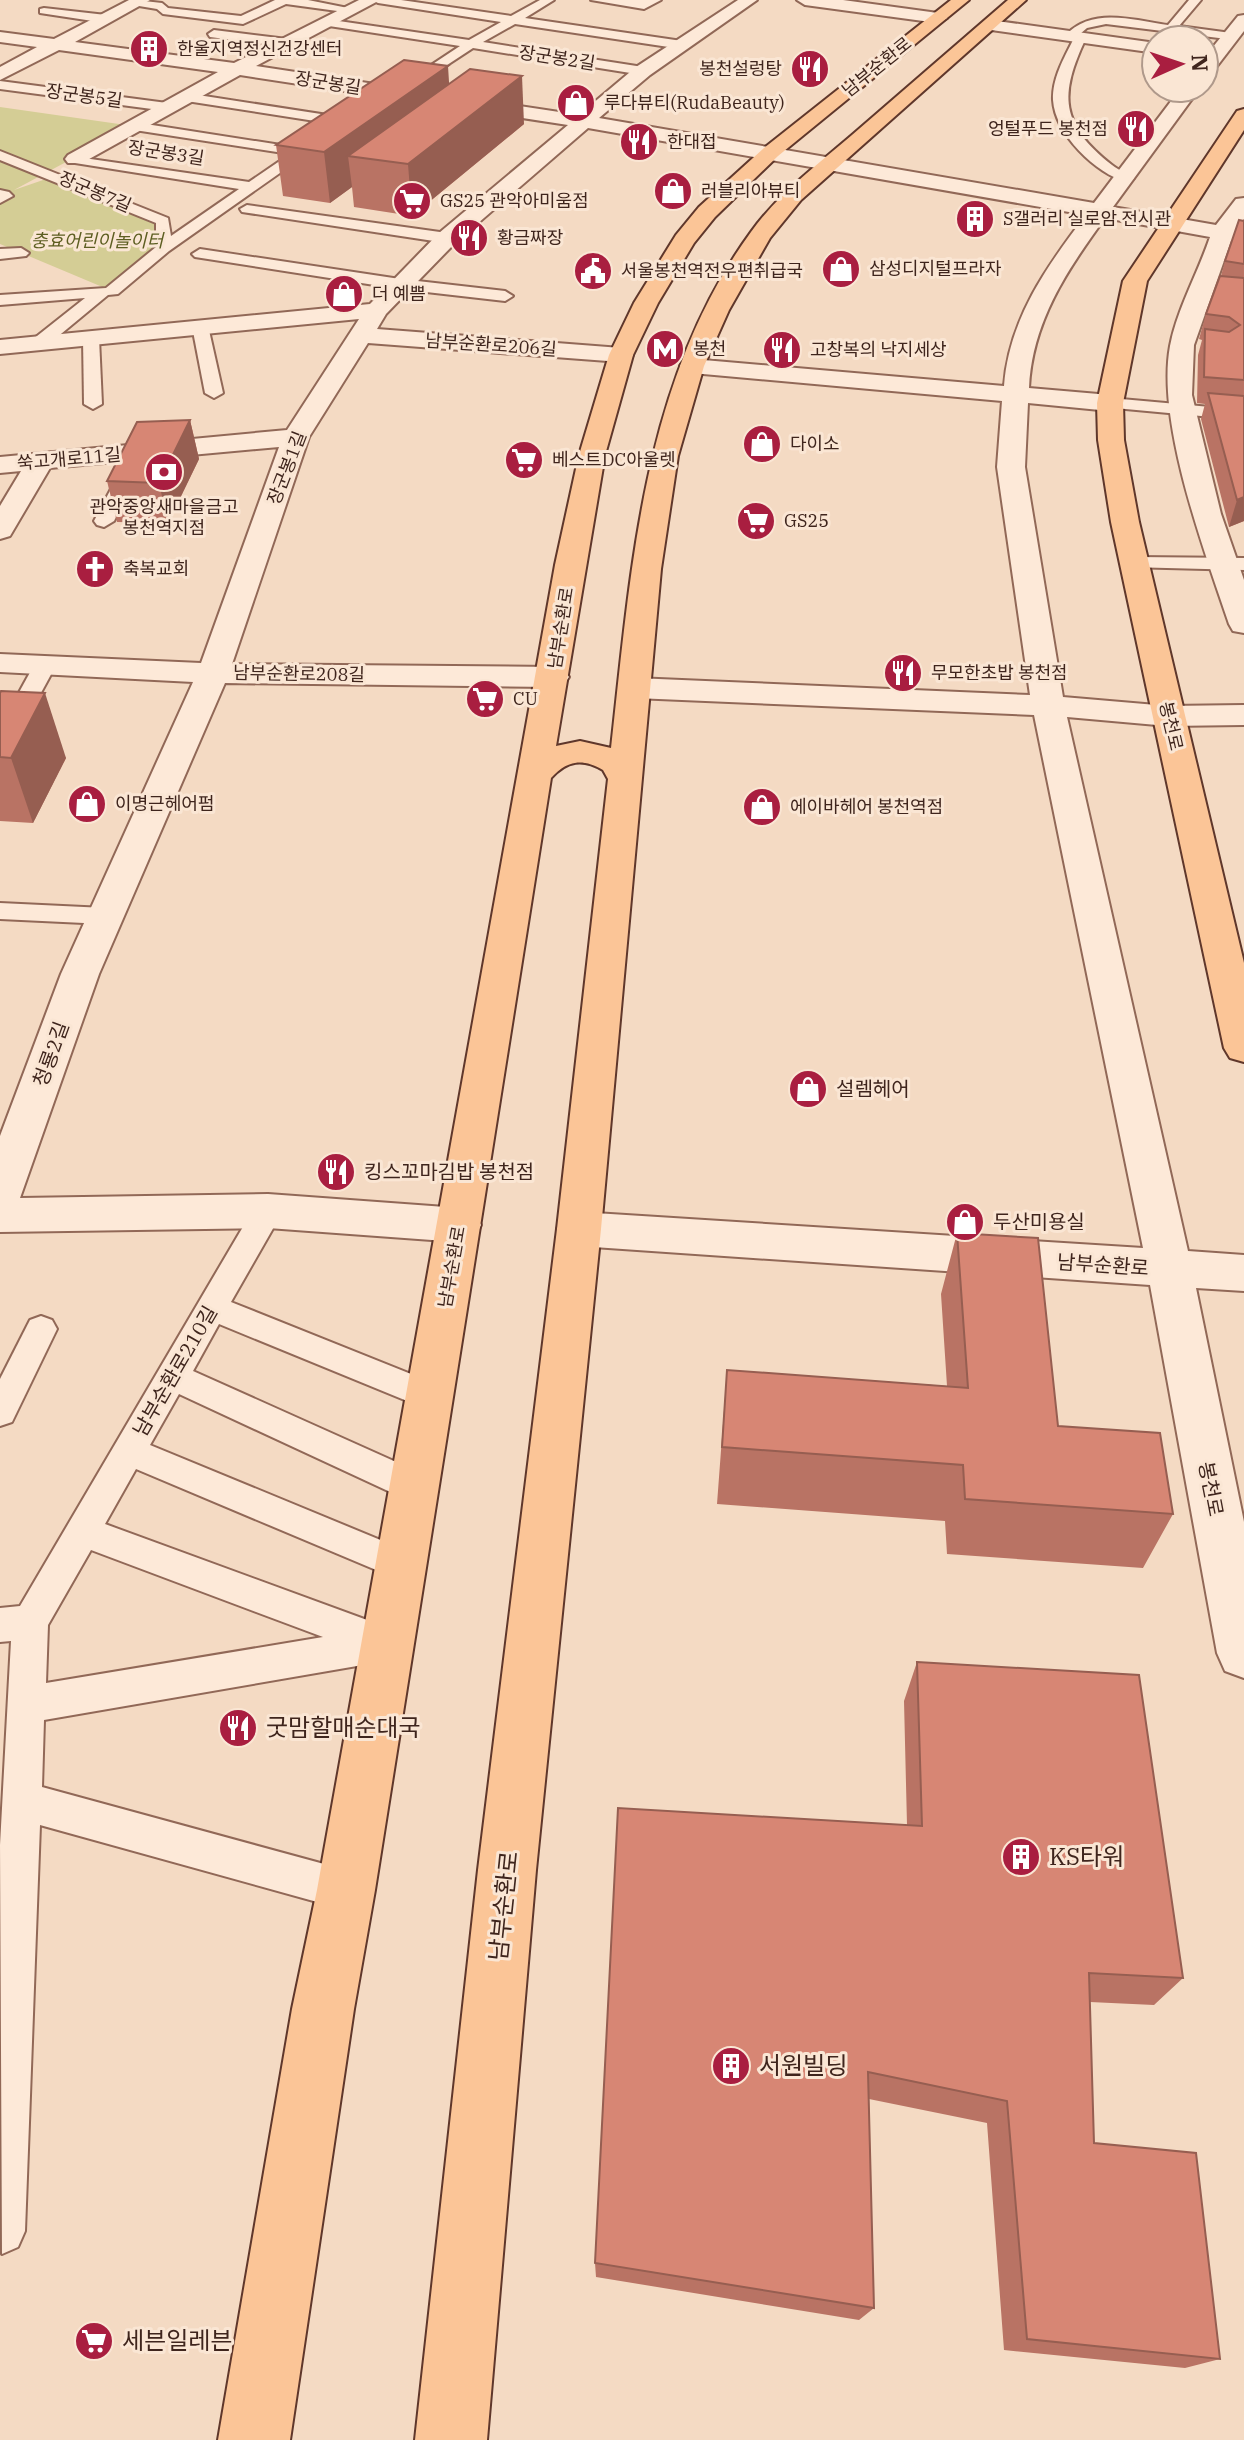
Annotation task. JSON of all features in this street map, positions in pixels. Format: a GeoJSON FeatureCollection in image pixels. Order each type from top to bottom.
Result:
{"type":"FeatureCollection","features":[{"type":"Feature","properties":{"kind":"main road","name":"남부순환로"},"geometry":{"type":"LineString","coordinates":[[254,2440],[323,2009],[592,455],[621,355],[646,303],[684,240],[707,212],[800,157],[977,10]]}},
{"type":"Feature","properties":{"kind":"main road","name":"남부순환로"},"geometry":{"type":"LineString","coordinates":[[451,2440],[509,1854],[579,1229],[646,569],[665,456],[692,366],[717,310],[760,235],[794,196],[800,157],[977,10]]}},
{"type":"Feature","properties":{"kind":"main road","name":"봉천로"},"geometry":{"type":"LineString","coordinates":[[1244,115],[1135,281],[1110,403],[1111,440],[1135,563],[1244,1048]]}},
{"type":"Feature","properties":{"kind":"main road"},"geometry":{"type":"LineString","coordinates":[[537,773],[553,757],[581,751],[608,757],[624,772],[625,781]]}},
{"type":"Feature","properties":{"kind":"street","name":"장군봉5길"},"geometry":{"type":"LineString","coordinates":[[75,159],[237,69],[375,0]]}},
{"type":"Feature","properties":{"kind":"street"},"geometry":{"type":"LineString","coordinates":[[586,122],[643,71],[749,0]]}},
{"type":"Feature","properties":{"kind":"street"},"geometry":{"type":"LineString","coordinates":[[805,0],[977,10],[1075,38],[1140,46]]}},
{"type":"Feature","properties":{"kind":"street"},"geometry":{"type":"LineString","coordinates":[[0,74],[128,11]]}},
{"type":"Feature","properties":{"kind":"street"},"geometry":{"type":"LineString","coordinates":[[1220,48],[1244,20]]}},
{"type":"Feature","properties":{"kind":"street","name":"장군봉길"},"geometry":{"type":"LineString","coordinates":[[0,37],[398,94],[468,112],[586,122],[800,157]]}},
{"type":"Feature","properties":{"kind":"street"},"geometry":{"type":"LineString","coordinates":[[1220,60],[1236,59]]}},
{"type":"Feature","properties":{"kind":"street","name":"봉천로"},"geometry":{"type":"LineString","coordinates":[[1180,104],[1057,268],[1028,325],[1017,374],[1011,467],[1048,706],[1170,1270],[1178,1325],[1244,1653]]}},
{"type":"Feature","properties":{"kind":"street","name":"장군봉1길"},"geometry":{"type":"LineString","coordinates":[[213,673],[296,437],[377,310],[447,238],[586,122]]}},
{"type":"Feature","properties":{"kind":"street"},"geometry":{"type":"LineString","coordinates":[[800,157],[1233,235]]}},
{"type":"Feature","properties":{"kind":"street"},"geometry":{"type":"LineString","coordinates":[[1244,204],[1233,235],[1210,272],[1208,292],[1189,346],[1180,409],[1207,514],[1238,565],[1244,624]]}},
{"type":"Feature","properties":{"kind":"street"},"geometry":{"type":"LineString","coordinates":[[0,347],[377,310]]}},
{"type":"Feature","properties":{"kind":"street","name":"남부순환로206길"},"geometry":{"type":"LineString","coordinates":[[361,335],[621,355]]}},
{"type":"Feature","properties":{"kind":"street"},"geometry":{"type":"LineString","coordinates":[[692,366],[1110,403]]}},
{"type":"Feature","properties":{"kind":"street","name":"쑥고개로11길"},"geometry":{"type":"LineString","coordinates":[[0,465],[296,437]]}},
{"type":"Feature","properties":{"kind":"street"},"geometry":{"type":"LineString","coordinates":[[0,530],[40,462]]}},
{"type":"Feature","properties":{"kind":"street","name":"남부순환로208길"},"geometry":{"type":"LineString","coordinates":[[0,663],[213,673],[553,677]]}},
{"type":"Feature","properties":{"kind":"street","name":"청룡2길"},"geometry":{"type":"LineString","coordinates":[[0,1194],[80,974],[213,673]]}},
{"type":"Feature","properties":{"kind":"street"},"geometry":{"type":"LineString","coordinates":[[635,688],[1048,706],[1168,716],[1244,715]]}},
{"type":"Feature","properties":{"kind":"street"},"geometry":{"type":"LineString","coordinates":[[0,1215],[268,1211],[459,1225]]}},
{"type":"Feature","properties":{"kind":"street","name":"남부순환로"},"geometry":{"type":"LineString","coordinates":[[579,1229],[1244,1273]]}},
{"type":"Feature","properties":{"kind":"lane"},"geometry":{"type":"LineString","coordinates":[[44,11],[128,11],[162,6],[163,11],[176,14],[234,21],[255,16],[284,0],[352,10]]}},
{"type":"Feature","properties":{"kind":"lane","name":"장군봉2길"},"geometry":{"type":"LineString","coordinates":[[375,0],[682,45]]}},
{"type":"Feature","properties":{"kind":"lane"},"geometry":{"type":"LineString","coordinates":[[112,291],[164,248],[302,152],[398,94],[471,44],[548,0]]}},
{"type":"Feature","properties":{"kind":"lane"},"geometry":{"type":"LineString","coordinates":[[597,0],[649,3]]}},
{"type":"Feature","properties":{"kind":"lane"},"geometry":{"type":"LineString","coordinates":[[1175,24],[1195,0]]}},
{"type":"Feature","properties":{"kind":"lane"},"geometry":{"type":"LineString","coordinates":[[1127,178],[1117,176],[1087,149],[1063,121],[1058,94],[1075,38],[1083,25],[1106,20],[1140,25]]}},
{"type":"Feature","properties":{"kind":"lane","name":"장군봉2길"},"geometry":{"type":"LineString","coordinates":[[329,22],[643,71]]}},
{"type":"Feature","properties":{"kind":"lane"},"geometry":{"type":"LineString","coordinates":[[197,32],[287,43]]}},
{"type":"Feature","properties":{"kind":"lane"},"geometry":{"type":"LineString","coordinates":[[1220,36],[1231,37]]}},
{"type":"Feature","properties":{"kind":"lane","name":"장군봉5길"},"geometry":{"type":"LineString","coordinates":[[0,85],[167,107]]}},
{"type":"Feature","properties":{"kind":"lane"},"geometry":{"type":"LineString","coordinates":[[185,97],[359,115]]}},
{"type":"Feature","properties":{"kind":"lane","name":"장군봉3길"},"geometry":{"type":"LineString","coordinates":[[133,126],[302,152]]}},
{"type":"Feature","properties":{"kind":"lane","name":"장군봉7길"},"geometry":{"type":"LineString","coordinates":[[0,155],[50,172],[163,221],[164,248]]}},
{"type":"Feature","properties":{"kind":"lane","name":"장군봉3길"},"geometry":{"type":"LineString","coordinates":[[75,159],[252,187]]}},
{"type":"Feature","properties":{"kind":"lane"},"geometry":{"type":"LineString","coordinates":[[247,209],[329,214],[447,238]]}},
{"type":"Feature","properties":{"kind":"lane"},"geometry":{"type":"LineString","coordinates":[[0,254],[21,253]]}},
{"type":"Feature","properties":{"kind":"lane"},"geometry":{"type":"LineString","coordinates":[[200,254],[400,284],[505,296]]}},
{"type":"Feature","properties":{"kind":"lane"},"geometry":{"type":"LineString","coordinates":[[0,300],[102,292],[38,344]]}},
{"type":"Feature","properties":{"kind":"lane"},"geometry":{"type":"LineString","coordinates":[[200,326],[214,393]]}},
{"type":"Feature","properties":{"kind":"lane"},"geometry":{"type":"LineString","coordinates":[[91,338],[93,404]]}},
{"type":"Feature","properties":{"kind":"lane"},"geometry":{"type":"LineString","coordinates":[[1110,403],[1244,415]]}},
{"type":"Feature","properties":{"kind":"lane","name":"쑥고개로11길"},"geometry":{"type":"LineString","coordinates":[[104,521],[139,452]]}},
{"type":"Feature","properties":{"kind":"lane"},"geometry":{"type":"LineString","coordinates":[[1135,563],[1238,565]]}},
{"type":"Feature","properties":{"kind":"lane"},"geometry":{"type":"LineString","coordinates":[[0,748],[44,667]]}},
{"type":"Feature","properties":{"kind":"lane"},"geometry":{"type":"LineString","coordinates":[[0,911],[105,916]]}},
{"type":"Feature","properties":{"kind":"lane","name":"남부순환로210길"},"geometry":{"type":"LineString","coordinates":[[2,2231],[25,1705],[15,1624],[82,1531],[268,1211]]}},
{"type":"Feature","properties":{"kind":"lane"},"geometry":{"type":"LineString","coordinates":[[212,1308],[429,1396]]}},
{"type":"Feature","properties":{"kind":"lane"},"geometry":{"type":"LineString","coordinates":[[0,1412],[41,1329]]}},
{"type":"Feature","properties":{"kind":"lane"},"geometry":{"type":"LineString","coordinates":[[172,1376],[413,1486]]}},
{"type":"Feature","properties":{"kind":"lane"},"geometry":{"type":"LineString","coordinates":[[129,1451],[400,1564]]}},
{"type":"Feature","properties":{"kind":"lane"},"geometry":{"type":"LineString","coordinates":[[82,1531],[386,1644]]}},
{"type":"Feature","properties":{"kind":"lane"},"geometry":{"type":"LineString","coordinates":[[25,1705],[386,1644]]}},
{"type":"Feature","properties":{"kind":"lane"},"geometry":{"type":"LineString","coordinates":[[22,1801],[346,1890]]}},
{"type":"Feature","properties":{"kind":"green space","name":"충효어린이놀이터"},"geometry":{"type":"Polygon","coordinates":[[[0,107],[133,126],[14,190],[46,179],[156,221],[157,248],[112,291],[0,244],[0,107]]]}},
{"type":"Feature","properties":{"kind":"building"},"geometry":{"type":"Polygon","coordinates":[[[404,60],[448,66],[324,152],[276,145],[404,60]]]}},
{"type":"Feature","properties":{"kind":"building"},"geometry":{"type":"Polygon","coordinates":[[[470,69],[522,76],[408,164],[348,156],[470,69]]]}},
{"type":"Feature","properties":{"kind":"building"},"geometry":{"type":"Polygon","coordinates":[[[1239,220],[1244,221],[1244,264],[1225,261],[1239,220]]]}},
{"type":"Feature","properties":{"kind":"building"},"geometry":{"type":"Polygon","coordinates":[[[1220,276],[1244,278],[1244,380],[1204,377],[1205,329],[1229,332],[1240,325],[1229,317],[1206,314],[1220,276]]]}},
{"type":"Feature","properties":{"kind":"building"},"geometry":{"type":"Polygon","coordinates":[[[1208,393],[1244,396],[1244,497],[1237,500],[1208,393]]]}},
{"type":"Feature","properties":{"kind":"building"},"geometry":{"type":"Polygon","coordinates":[[[190,420],[159,483],[107,481],[137,422],[190,420]]]}},
{"type":"Feature","properties":{"kind":"building"},"geometry":{"type":"Polygon","coordinates":[[[1,691],[45,693],[11,758],[0,757],[1,691]]]}},
{"type":"Feature","properties":{"kind":"building"},"geometry":{"type":"Polygon","coordinates":[[[957,1233],[1038,1238],[1058,1426],[1160,1433],[1173,1514],[965,1499],[963,1465],[722,1447],[727,1370],[968,1388],[957,1233]]]}},
{"type":"Feature","properties":{"kind":"building"},"geometry":{"type":"Polygon","coordinates":[[[917,1662],[1139,1675],[1183,1978],[1089,1973],[1094,2143],[1196,2153],[1220,2359],[1027,2339],[1007,2101],[868,2072],[874,2308],[595,2263],[618,1808],[922,1826],[917,1662]]]}},
{"type":"Feature","properties":{"kind":"place","name":"한울지역정신건강센터"},"geometry":{"type":"Point","coordinates":[149,49]}},
{"type":"Feature","properties":{"kind":"place","name":"봉천설렁탕"},"geometry":{"type":"Point","coordinates":[810,69]}},
{"type":"Feature","properties":{"kind":"place","name":"루다뷰티(RudaBeauty)"},"geometry":{"type":"Point","coordinates":[576,103]}},
{"type":"Feature","properties":{"kind":"place","name":"엉털푸드 봉천점"},"geometry":{"type":"Point","coordinates":[1136,129]}},
{"type":"Feature","properties":{"kind":"place","name":"한대접"},"geometry":{"type":"Point","coordinates":[639,142]}},
{"type":"Feature","properties":{"kind":"place","name":"러블리아뷰티"},"geometry":{"type":"Point","coordinates":[673,191]}},
{"type":"Feature","properties":{"kind":"place","name":"GS25 관악아미움점"},"geometry":{"type":"Point","coordinates":[412,201]}},
{"type":"Feature","properties":{"kind":"place","name":"S갤러리 실로암 전시관"},"geometry":{"type":"Point","coordinates":[975,219]}},
{"type":"Feature","properties":{"kind":"place","name":"황금짜장"},"geometry":{"type":"Point","coordinates":[469,238]}},
{"type":"Feature","properties":{"kind":"place","name":"삼성디지털프라자"},"geometry":{"type":"Point","coordinates":[841,269]}},
{"type":"Feature","properties":{"kind":"place","name":"서울봉천역전우편취급국"},"geometry":{"type":"Point","coordinates":[593,271]}},
{"type":"Feature","properties":{"kind":"place","name":"더 예쁨"},"geometry":{"type":"Point","coordinates":[344,294]}},
{"type":"Feature","properties":{"kind":"place","name":"봉천"},"geometry":{"type":"Point","coordinates":[665,349]}},
{"type":"Feature","properties":{"kind":"place","name":"고창복의 낙지세상"},"geometry":{"type":"Point","coordinates":[782,350]}},
{"type":"Feature","properties":{"kind":"place","name":"다이소"},"geometry":{"type":"Point","coordinates":[762,444]}},
{"type":"Feature","properties":{"kind":"place","name":"베스트DC아울렛"},"geometry":{"type":"Point","coordinates":[524,460]}},
{"type":"Feature","properties":{"kind":"place","name":"관악중앙새마을금고 봉천역지점"},"geometry":{"type":"Point","coordinates":[164,472]}},
{"type":"Feature","properties":{"kind":"place","name":"GS25"},"geometry":{"type":"Point","coordinates":[756,521]}},
{"type":"Feature","properties":{"kind":"place","name":"축복교회"},"geometry":{"type":"Point","coordinates":[95,569]}},
{"type":"Feature","properties":{"kind":"place","name":"무모한초밥 봉천점"},"geometry":{"type":"Point","coordinates":[903,673]}},
{"type":"Feature","properties":{"kind":"place","name":"CU"},"geometry":{"type":"Point","coordinates":[485,699]}},
{"type":"Feature","properties":{"kind":"place","name":"이명근헤어펌"},"geometry":{"type":"Point","coordinates":[87,804]}},
{"type":"Feature","properties":{"kind":"place","name":"에이바헤어 봉천역점"},"geometry":{"type":"Point","coordinates":[762,807]}},
{"type":"Feature","properties":{"kind":"place","name":"설렘헤어"},"geometry":{"type":"Point","coordinates":[808,1089]}},
{"type":"Feature","properties":{"kind":"place","name":"킹스꼬마김밥 봉천점"},"geometry":{"type":"Point","coordinates":[336,1172]}},
{"type":"Feature","properties":{"kind":"place","name":"두산미용실"},"geometry":{"type":"Point","coordinates":[965,1222]}},
{"type":"Feature","properties":{"kind":"place","name":"굿맘할매순대국"},"geometry":{"type":"Point","coordinates":[238,1728]}},
{"type":"Feature","properties":{"kind":"place","name":"KS타워"},"geometry":{"type":"Point","coordinates":[1021,1857]}},
{"type":"Feature","properties":{"kind":"place","name":"서원빌딩"},"geometry":{"type":"Point","coordinates":[731,2066]}},
{"type":"Feature","properties":{"kind":"place","name":"세븐일레븐"},"geometry":{"type":"Point","coordinates":[94,2341]}}]}
